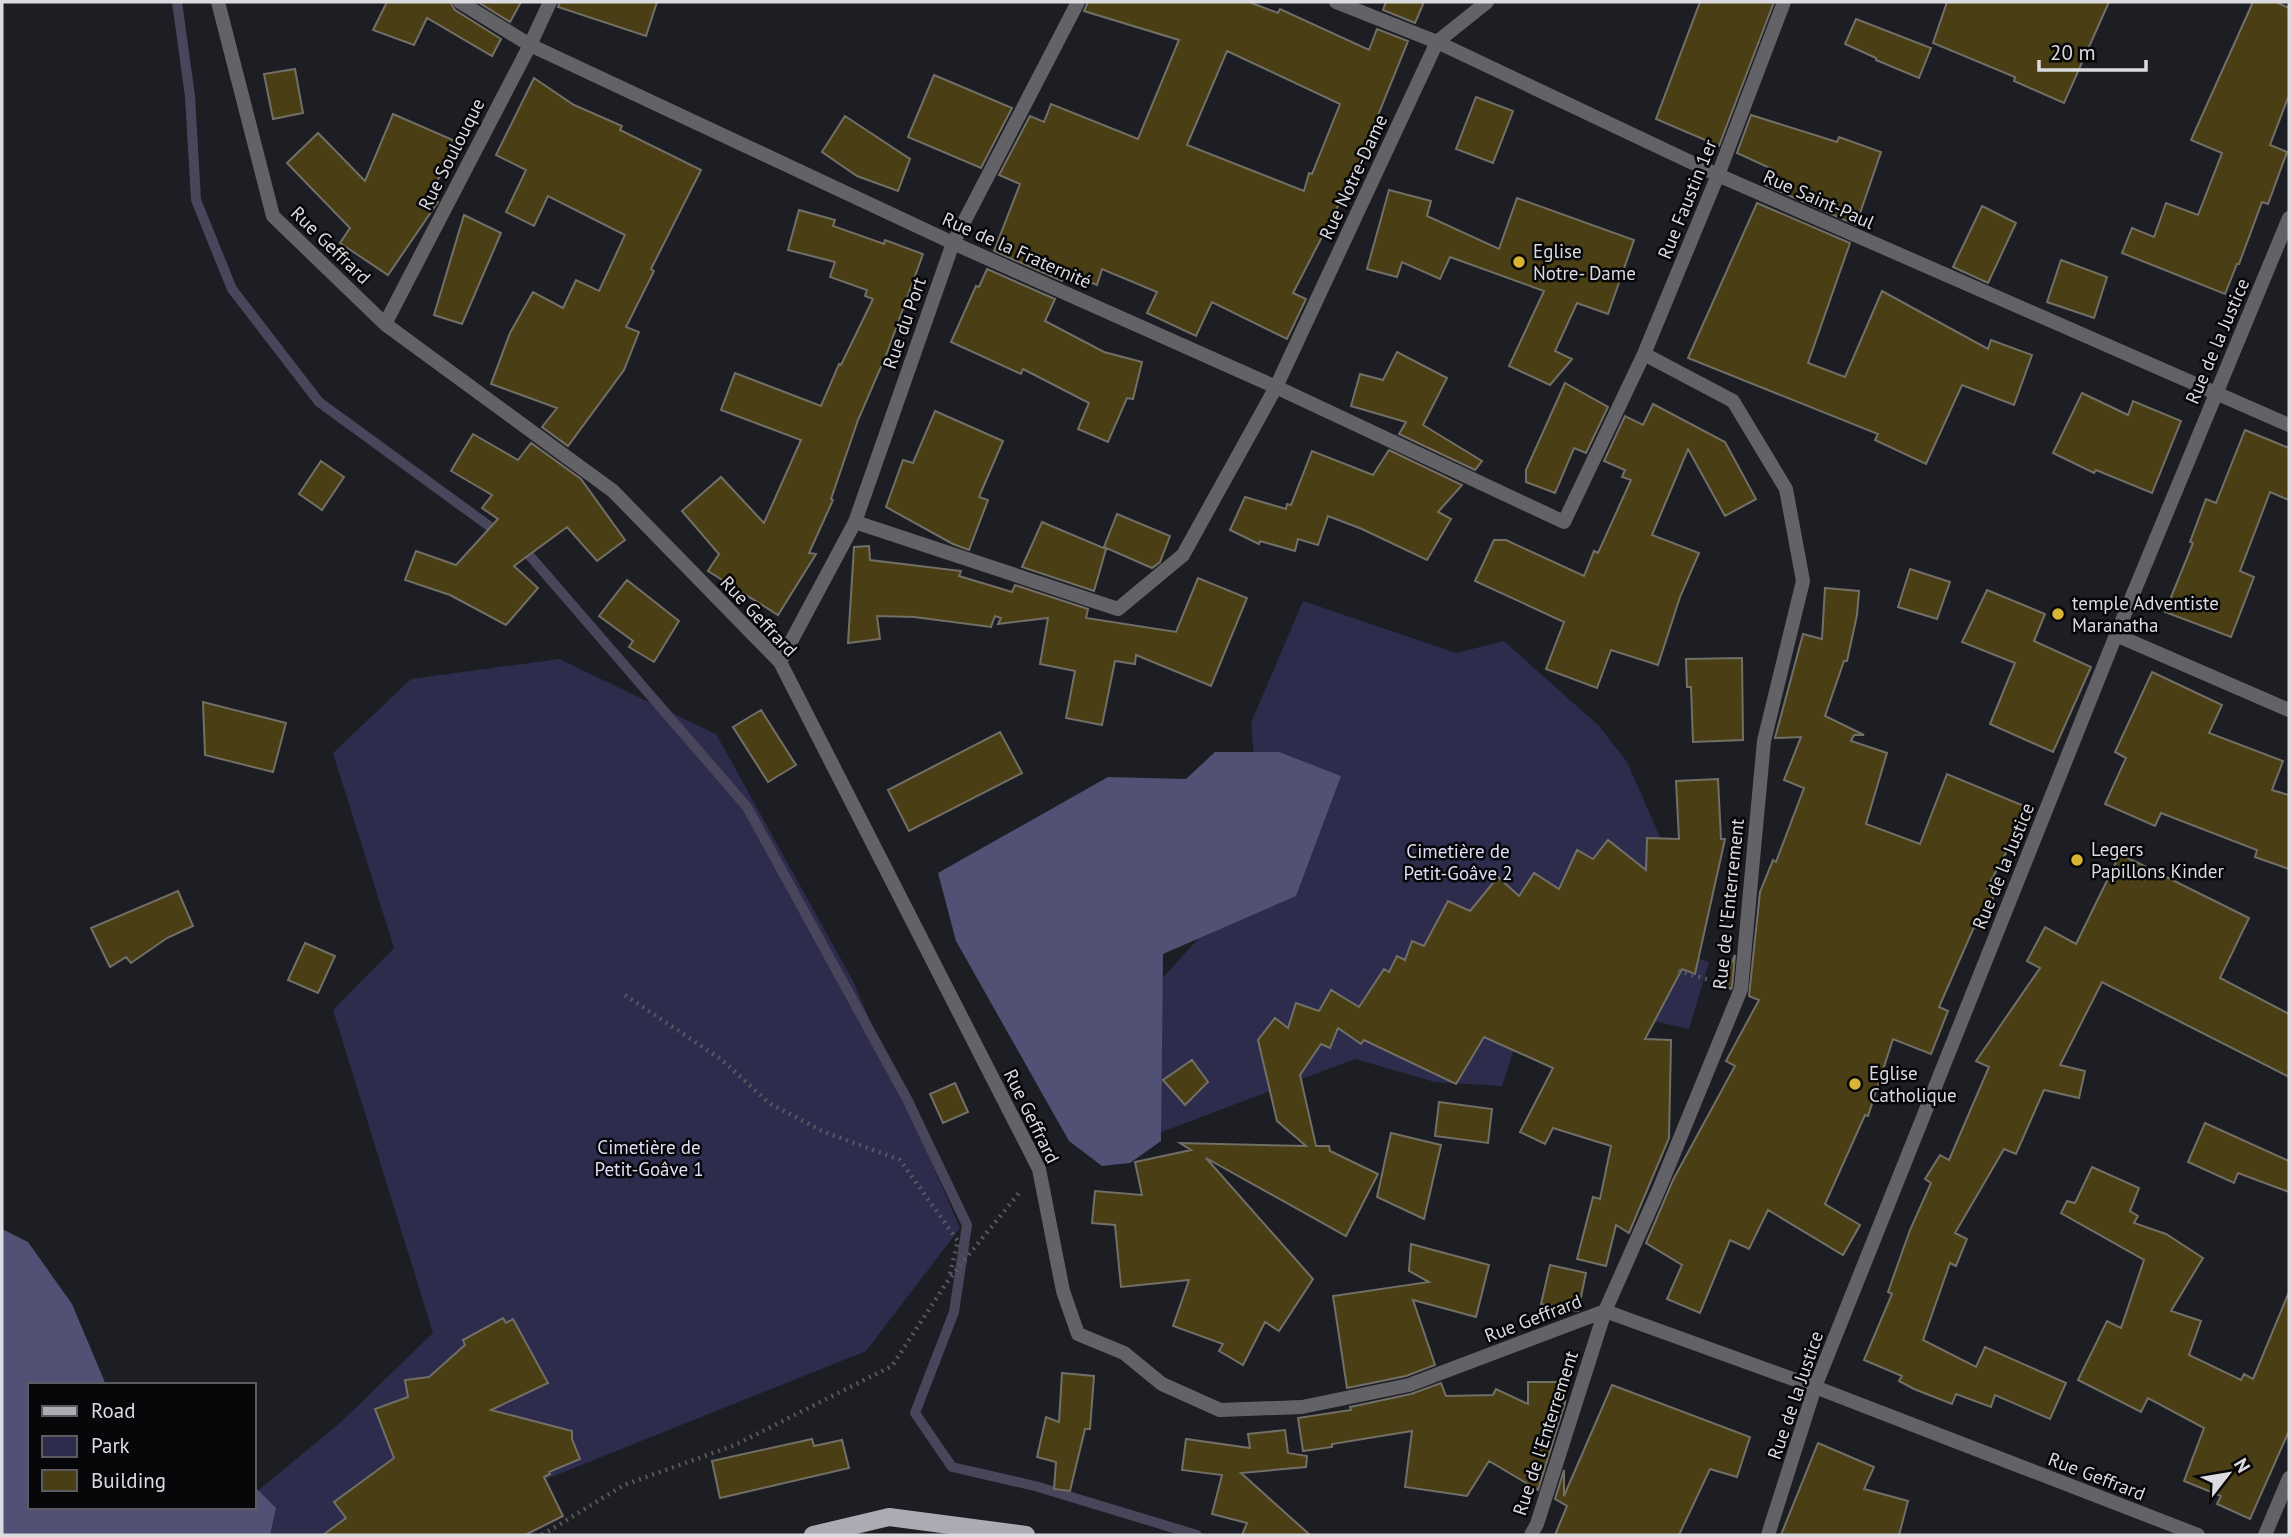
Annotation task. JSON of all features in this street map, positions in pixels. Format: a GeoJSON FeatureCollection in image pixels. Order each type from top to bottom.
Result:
{"type":"FeatureCollection","features":[{"type":"Feature","properties":{"kind":"main road"},"geometry":{"type":"LineString","coordinates":[[813,1535],[889,1517],[1026,1535]]}},
{"type":"Feature","properties":{"kind":"street","name":"Rue Geffrard"},"geometry":{"type":"LineString","coordinates":[[218,2],[273,216],[385,324],[613,491],[780,662],[1039,1169],[1063,1291],[1077,1334],[1124,1353],[1162,1384],[1220,1410],[1301,1407],[1409,1385],[1605,1311],[1815,1387],[2198,1535]]}},
{"type":"Feature","properties":{"kind":"street","name":"Rue de la Fraternité"},"geometry":{"type":"LineString","coordinates":[[460,2],[530,46],[953,243],[1276,387],[1564,522]]}},
{"type":"Feature","properties":{"kind":"street","name":"Rue Soulouque"},"geometry":{"type":"LineString","coordinates":[[385,324],[530,46],[550,2]]}},
{"type":"Feature","properties":{"kind":"street","name":"Rue du Port"},"geometry":{"type":"LineString","coordinates":[[780,662],[855,522],[953,243],[1078,2]]}},
{"type":"Feature","properties":{"kind":"street","name":"Rue Saint-Paul"},"geometry":{"type":"LineString","coordinates":[[1336,2],[1437,42],[1718,175],[2289,425]]}},
{"type":"Feature","properties":{"kind":"street","name":"Rue Notre-Dame"},"geometry":{"type":"LineString","coordinates":[[855,522],[1118,609],[1183,555],[1276,387],[1437,42],[1487,2]]}},
{"type":"Feature","properties":{"kind":"street","name":"Rue Faustin 1er"},"geometry":{"type":"LineString","coordinates":[[1564,522],[1644,354],[1718,175],[1784,2]]}},
{"type":"Feature","properties":{"kind":"street","name":"Rue de la Justice"},"geometry":{"type":"LineString","coordinates":[[1768,1535],[1815,1387],[2116,635],[2289,218]]}},
{"type":"Feature","properties":{"kind":"street","name":"Rue de l'Enterrement"},"geometry":{"type":"LineString","coordinates":[[1531,1535],[1537,1524],[1605,1311],[1660,1187],[1741,989],[1765,741],[1803,581],[1786,489],[1733,401],[1644,354]]}},
{"type":"Feature","properties":{"kind":"street"},"geometry":{"type":"LineString","coordinates":[[2116,635],[2289,710]]}},
{"type":"Feature","properties":{"kind":"street"},"geometry":{"type":"LineString","coordinates":[[2265,1535],[2289,1478]]}},
{"type":"Feature","properties":{"kind":"path"},"geometry":{"type":"LineString","coordinates":[[1678,971],[1741,989]]}},
{"type":"Feature","properties":{"kind":"path"},"geometry":{"type":"LineString","coordinates":[[625,995],[722,1060],[769,1103],[821,1131],[900,1160],[958,1241],[949,1279]]}},
{"type":"Feature","properties":{"kind":"path"},"geometry":{"type":"LineString","coordinates":[[542,1535],[624,1485],[735,1445],[892,1366],[949,1279],[1039,1169]]}},
{"type":"Feature","properties":{"kind":"green space","name":"Cimetière de Petit-Goâve 2"},"geometry":{"type":"Polygon","coordinates":[[[1303,601],[1456,653],[1504,641],[1599,726],[1627,762],[1667,853],[1655,943],[1709,962],[1689,1029],[1658,1022],[1514,1049],[1502,1086],[1435,1082],[1355,1059],[1159,1133],[1102,1045],[1264,866],[1251,723],[1303,601]]]}},
{"type":"Feature","properties":{"kind":"green space","name":"Cimetière de Petit-Goâve 1"},"geometry":{"type":"Polygon","coordinates":[[[559,659],[716,734],[853,981],[960,1228],[866,1351],[539,1482],[462,1535],[216,1535],[251,1509],[256,1509],[256,1492],[341,1422],[433,1333],[333,1010],[394,948],[333,753],[411,679],[559,659]]]}},
{"type":"Feature","properties":{"kind":"shaded area"},"geometry":{"type":"Polygon","coordinates":[[[1215,752],[1279,752],[1341,776],[1296,896],[1163,954],[1161,1141],[1130,1163],[1102,1166],[1069,1141],[956,941],[938,873],[1108,777],[1186,779],[1215,752]]]}},
{"type":"Feature","properties":{"kind":"shaded area"},"geometry":{"type":"Polygon","coordinates":[[[2,1229],[28,1242],[72,1304],[105,1383],[28,1383],[28,1509],[256,1509],[256,1488],[276,1508],[270,1535],[2,1535],[2,1229]]]}},
{"type":"Feature","properties":{"kind":"building"},"geometry":{"type":"Polygon","coordinates":[[[387,2],[450,2],[455,10],[501,39],[492,56],[427,18],[414,45],[373,30],[387,2]]]}},
{"type":"Feature","properties":{"kind":"building"},"geometry":{"type":"Polygon","coordinates":[[[478,2],[521,2],[510,22],[478,2]]]}},
{"type":"Feature","properties":{"kind":"building"},"geometry":{"type":"Polygon","coordinates":[[[560,2],[657,2],[646,36],[558,7],[560,2]]]}},
{"type":"Feature","properties":{"kind":"building"},"geometry":{"type":"Polygon","coordinates":[[[1088,2],[1249,2],[1278,13],[1280,9],[1369,50],[1377,29],[1408,41],[1353,177],[1293,293],[1306,299],[1287,339],[1212,302],[1196,336],[1147,313],[1157,292],[1102,269],[1097,285],[1066,273],[1062,281],[994,251],[1020,184],[999,175],[1030,116],[1044,122],[1051,104],[1138,139],[1179,40],[1084,11],[1088,2]],[[1227,51],[1187,145],[1304,191],[1309,173],[1312,174],[1340,104],[1227,51]]]}},
{"type":"Feature","properties":{"kind":"building"},"geometry":{"type":"Polygon","coordinates":[[[1386,2],[1424,2],[1415,23],[1383,10],[1386,2]]]}},
{"type":"Feature","properties":{"kind":"building"},"geometry":{"type":"Polygon","coordinates":[[[1700,2],[1774,2],[1719,146],[1656,119],[1700,2]]]}},
{"type":"Feature","properties":{"kind":"building"},"geometry":{"type":"Polygon","coordinates":[[[1947,2],[2109,2],[2064,103],[2014,81],[2015,77],[1933,43],[1947,2]]]}},
{"type":"Feature","properties":{"kind":"building"},"geometry":{"type":"Polygon","coordinates":[[[2253,2],[2276,2],[2289,8],[2289,95],[2270,145],[2287,152],[2268,204],[2262,202],[2225,294],[2122,253],[2132,228],[2154,237],[2166,203],[2198,215],[2222,153],[2191,140],[2253,2]]]}},
{"type":"Feature","properties":{"kind":"building"},"geometry":{"type":"Polygon","coordinates":[[[1856,19],[1931,48],[1919,78],[1845,44],[1856,19]]]}},
{"type":"Feature","properties":{"kind":"building"},"geometry":{"type":"Polygon","coordinates":[[[295,69],[303,113],[273,119],[264,74],[295,69]]]}},
{"type":"Feature","properties":{"kind":"building"},"geometry":{"type":"Polygon","coordinates":[[[934,75],[1012,108],[981,168],[908,137],[934,75]]]}},
{"type":"Feature","properties":{"kind":"building"},"geometry":{"type":"Polygon","coordinates":[[[534,78],[574,105],[622,126],[620,130],[701,170],[651,269],[654,271],[626,327],[639,332],[624,370],[568,446],[542,427],[557,408],[491,384],[510,333],[533,292],[563,308],[576,280],[599,291],[625,235],[548,196],[534,226],[506,212],[526,170],[496,155],[534,78]]]}},
{"type":"Feature","properties":{"kind":"building"},"geometry":{"type":"Polygon","coordinates":[[[1476,97],[1513,111],[1493,163],[1456,149],[1476,97]]]}},
{"type":"Feature","properties":{"kind":"building"},"geometry":{"type":"Polygon","coordinates":[[[393,114],[455,141],[430,198],[438,202],[388,275],[340,243],[350,228],[287,163],[318,133],[365,181],[393,114]]]}},
{"type":"Feature","properties":{"kind":"building"},"geometry":{"type":"Polygon","coordinates":[[[1751,115],[1837,142],[1839,137],[1881,152],[1856,225],[1765,185],[1772,169],[1737,153],[1751,115]]]}},
{"type":"Feature","properties":{"kind":"building"},"geometry":{"type":"Polygon","coordinates":[[[845,116],[910,159],[898,191],[857,176],[822,152],[845,116]]]}},
{"type":"Feature","properties":{"kind":"building"},"geometry":{"type":"Polygon","coordinates":[[[1389,190],[1431,201],[1427,216],[1499,249],[1517,198],[1634,240],[1608,314],[1577,303],[1555,351],[1572,359],[1550,385],[1509,366],[1544,291],[1450,257],[1440,279],[1402,262],[1397,277],[1367,269],[1389,190]]]}},
{"type":"Feature","properties":{"kind":"building"},"geometry":{"type":"Polygon","coordinates":[[[1757,203],[1850,243],[1808,363],[1845,377],[1882,291],[1988,349],[1991,340],[2032,355],[2014,405],[1962,385],[1926,464],[1875,440],[1878,434],[1688,358],[1757,203]]]}},
{"type":"Feature","properties":{"kind":"building"},"geometry":{"type":"Polygon","coordinates":[[[1982,206],[2016,223],[1988,283],[1953,267],[1982,206]]]}},
{"type":"Feature","properties":{"kind":"building"},"geometry":{"type":"Polygon","coordinates":[[[799,210],[835,220],[833,226],[923,254],[887,353],[858,420],[831,499],[833,500],[809,553],[816,554],[778,615],[708,571],[719,554],[682,511],[721,477],[764,523],[801,440],[721,410],[735,373],[821,406],[839,364],[841,365],[873,299],[865,296],[867,290],[830,277],[835,262],[788,250],[799,210]]]}},
{"type":"Feature","properties":{"kind":"building"},"geometry":{"type":"Polygon","coordinates":[[[464,215],[501,233],[462,324],[434,315],[464,215]]]}},
{"type":"Feature","properties":{"kind":"building"},"geometry":{"type":"Polygon","coordinates":[[[2061,260],[2107,277],[2094,318],[2047,302],[2061,260]]]}},
{"type":"Feature","properties":{"kind":"building"},"geometry":{"type":"Polygon","coordinates":[[[987,269],[1055,299],[1045,321],[1104,352],[1142,362],[1133,399],[1127,398],[1108,442],[1078,429],[1089,403],[1023,369],[1021,374],[951,342],[976,286],[979,287],[987,269]]]}},
{"type":"Feature","properties":{"kind":"building"},"geometry":{"type":"Polygon","coordinates":[[[1397,352],[1447,378],[1423,425],[1482,461],[1475,470],[1399,434],[1406,422],[1351,406],[1360,374],[1383,380],[1397,352]]]}},
{"type":"Feature","properties":{"kind":"building"},"geometry":{"type":"Polygon","coordinates":[[[1565,383],[1608,407],[1586,453],[1574,448],[1555,493],[1526,482],[1526,470],[1565,383]]]}},
{"type":"Feature","properties":{"kind":"building"},"geometry":{"type":"Polygon","coordinates":[[[2082,393],[2128,415],[2133,401],[2181,421],[2152,493],[2096,470],[2094,473],[2053,453],[2082,393]]]}},
{"type":"Feature","properties":{"kind":"building"},"geometry":{"type":"Polygon","coordinates":[[[1653,404],[1725,442],[1756,499],[1725,516],[1688,449],[1652,535],[1699,553],[1680,597],[1658,665],[1611,650],[1597,688],[1546,669],[1564,622],[1475,581],[1494,540],[1506,540],[1584,576],[1594,551],[1598,553],[1631,480],[1622,477],[1625,470],[1604,461],[1625,416],[1643,425],[1653,404]]]}},
{"type":"Feature","properties":{"kind":"building"},"geometry":{"type":"Polygon","coordinates":[[[935,411],[1003,441],[979,497],[988,500],[969,550],[886,507],[903,460],[913,463],[935,411]]]}},
{"type":"Feature","properties":{"kind":"building"},"geometry":{"type":"Polygon","coordinates":[[[2245,430],[2289,448],[2289,500],[2270,492],[2240,571],[2254,577],[2231,637],[2165,612],[2193,543],[2190,542],[2206,499],[2216,503],[2245,430]]]}},
{"type":"Feature","properties":{"kind":"building"},"geometry":{"type":"Polygon","coordinates":[[[473,434],[518,460],[531,443],[581,479],[625,540],[597,561],[567,527],[514,566],[538,588],[506,625],[450,595],[405,580],[416,551],[456,565],[498,519],[482,508],[492,495],[451,471],[473,434]]]}},
{"type":"Feature","properties":{"kind":"building"},"geometry":{"type":"Polygon","coordinates":[[[1389,450],[1462,485],[1438,512],[1451,519],[1427,560],[1328,516],[1318,545],[1298,539],[1295,551],[1260,541],[1259,544],[1230,530],[1245,497],[1286,509],[1287,504],[1291,505],[1312,451],[1373,475],[1389,450]]]}},
{"type":"Feature","properties":{"kind":"building"},"geometry":{"type":"Polygon","coordinates":[[[321,461],[344,477],[322,510],[299,494],[321,461]]]}},
{"type":"Feature","properties":{"kind":"building"},"geometry":{"type":"Polygon","coordinates":[[[1117,514],[1170,536],[1160,562],[1152,568],[1104,547],[1117,514]]]}},
{"type":"Feature","properties":{"kind":"building"},"geometry":{"type":"Polygon","coordinates":[[[1042,522],[1106,549],[1094,591],[1022,567],[1042,522]]]}},
{"type":"Feature","properties":{"kind":"building"},"geometry":{"type":"Polygon","coordinates":[[[869,546],[870,560],[961,571],[959,576],[1012,592],[1015,585],[1088,609],[1086,618],[1176,632],[1198,578],[1247,598],[1211,686],[1136,655],[1135,664],[1115,661],[1102,725],[1066,718],[1075,671],[1040,664],[1048,618],[998,624],[1001,618],[995,616],[991,627],[914,617],[877,616],[880,639],[848,643],[854,547],[869,546]]]}},
{"type":"Feature","properties":{"kind":"building"},"geometry":{"type":"Polygon","coordinates":[[[1910,569],[1950,582],[1937,619],[1898,607],[1910,569]]]}},
{"type":"Feature","properties":{"kind":"building"},"geometry":{"type":"Polygon","coordinates":[[[627,580],[679,621],[654,662],[629,647],[633,641],[599,616],[627,580]]]}},
{"type":"Feature","properties":{"kind":"building"},"geometry":{"type":"Polygon","coordinates":[[[1825,588],[1859,591],[1847,661],[1844,661],[1825,716],[1864,735],[1854,735],[1851,741],[1887,753],[1866,824],[1920,844],[1947,774],[2024,806],[2006,853],[1987,888],[1995,891],[1983,930],[1974,927],[1939,1007],[1948,1011],[1931,1054],[1893,1039],[1868,1116],[1865,1115],[1825,1204],[1860,1225],[1843,1255],[1768,1210],[1749,1249],[1730,1240],[1700,1313],[1667,1299],[1682,1265],[1646,1243],[1673,1180],[1735,1066],[1726,1061],[1759,1000],[1749,996],[1760,892],[1773,860],[1776,862],[1804,788],[1784,780],[1801,737],[1775,738],[1803,634],[1822,639],[1825,588]]]}},
{"type":"Feature","properties":{"kind":"building"},"geometry":{"type":"Polygon","coordinates":[[[1987,590],[2045,614],[2034,641],[2091,667],[2053,752],[1990,724],[2015,663],[1962,642],[1987,590]]]}},
{"type":"Feature","properties":{"kind":"building"},"geometry":{"type":"Polygon","coordinates":[[[1742,658],[1743,740],[1693,742],[1691,687],[1687,687],[1686,659],[1742,658]]]}},
{"type":"Feature","properties":{"kind":"building"},"geometry":{"type":"Polygon","coordinates":[[[2152,672],[2222,705],[2209,733],[2283,761],[2272,790],[2289,795],[2289,869],[2255,857],[2257,850],[2161,813],[2155,826],[2105,804],[2126,758],[2115,752],[2152,672]]]}},
{"type":"Feature","properties":{"kind":"building"},"geometry":{"type":"Polygon","coordinates":[[[203,702],[286,723],[273,772],[205,755],[203,702]]]}},
{"type":"Feature","properties":{"kind":"building"},"geometry":{"type":"Polygon","coordinates":[[[761,710],[796,765],[768,782],[733,727],[761,710]]]}},
{"type":"Feature","properties":{"kind":"building"},"geometry":{"type":"Polygon","coordinates":[[[1000,732],[1022,773],[909,831],[888,790],[1000,732]]]}},
{"type":"Feature","properties":{"kind":"building"},"geometry":{"type":"Polygon","coordinates":[[[1718,779],[1721,839],[1725,839],[1695,974],[1682,969],[1645,1039],[1671,1040],[1669,1138],[1629,1233],[1616,1225],[1606,1266],[1577,1259],[1593,1197],[1600,1199],[1611,1146],[1553,1128],[1545,1144],[1520,1132],[1553,1068],[1484,1037],[1456,1084],[1364,1040],[1361,1044],[1338,1028],[1330,1048],[1321,1044],[1300,1075],[1316,1146],[1329,1146],[1330,1151],[1378,1174],[1346,1236],[1206,1158],[1313,1279],[1279,1331],[1265,1322],[1243,1365],[1219,1351],[1223,1344],[1173,1326],[1189,1280],[1121,1287],[1115,1225],[1092,1223],[1095,1191],[1142,1195],[1135,1162],[1191,1150],[1180,1143],[1306,1146],[1277,1121],[1258,1040],[1275,1018],[1288,1028],[1296,1003],[1319,1011],[1331,990],[1359,1007],[1384,969],[1389,972],[1397,956],[1405,960],[1412,941],[1424,946],[1448,901],[1470,911],[1498,877],[1519,896],[1534,873],[1559,889],[1577,850],[1593,859],[1608,840],[1646,870],[1647,838],[1679,839],[1676,781],[1718,779]]]}},
{"type":"Feature","properties":{"kind":"building"},"geometry":{"type":"Polygon","coordinates":[[[2120,854],[2249,918],[2220,978],[2289,1014],[2289,1077],[2102,982],[2060,1065],[2085,1071],[2079,1098],[2044,1090],[2016,1154],[2004,1149],[1955,1233],[1967,1239],[1956,1266],[1950,1263],[1923,1340],[1976,1367],[1985,1347],[2066,1383],[2050,1419],[1995,1395],[1991,1407],[1956,1394],[1952,1404],[1914,1389],[1899,1381],[1902,1376],[1864,1360],[1892,1294],[1888,1292],[1910,1230],[1931,1183],[1925,1179],[1940,1155],[1949,1160],[1989,1067],[1976,1061],[2040,968],[2027,961],[2045,927],[2076,944],[2120,854]]]}},
{"type":"Feature","properties":{"kind":"building"},"geometry":{"type":"Polygon","coordinates":[[[178,891],[193,926],[167,938],[131,963],[126,957],[110,967],[91,928],[178,891]]]}},
{"type":"Feature","properties":{"kind":"building"},"geometry":{"type":"Polygon","coordinates":[[[305,943],[335,956],[318,993],[288,980],[305,943]]]}},
{"type":"Feature","properties":{"kind":"building"},"geometry":{"type":"Polygon","coordinates":[[[1735,955],[1732,987],[1731,989],[1722,985],[1735,955]]]}},
{"type":"Feature","properties":{"kind":"building"},"geometry":{"type":"Polygon","coordinates":[[[1192,1060],[1208,1082],[1185,1105],[1163,1080],[1192,1060]]]}},
{"type":"Feature","properties":{"kind":"building"},"geometry":{"type":"Polygon","coordinates":[[[955,1083],[968,1112],[943,1123],[930,1094],[955,1083]]]}},
{"type":"Feature","properties":{"kind":"building"},"geometry":{"type":"Polygon","coordinates":[[[1439,1102],[1492,1109],[1488,1143],[1435,1136],[1439,1102]]]}},
{"type":"Feature","properties":{"kind":"building"},"geometry":{"type":"Polygon","coordinates":[[[2205,1123],[2289,1161],[2289,1192],[2238,1173],[2234,1183],[2188,1162],[2205,1123]]]}},
{"type":"Feature","properties":{"kind":"building"},"geometry":{"type":"Polygon","coordinates":[[[1391,1133],[1441,1145],[1424,1219],[1377,1197],[1391,1133]]]}},
{"type":"Feature","properties":{"kind":"building"},"geometry":{"type":"Polygon","coordinates":[[[2092,1167],[2139,1188],[2130,1211],[2138,1216],[2134,1223],[2166,1234],[2203,1258],[2171,1311],[2201,1321],[2189,1355],[2241,1380],[2244,1374],[2253,1379],[2289,1292],[2289,1431],[2250,1519],[2217,1504],[2221,1496],[2184,1481],[2204,1428],[2148,1398],[2141,1412],[2078,1380],[2107,1321],[2121,1328],[2144,1260],[2061,1213],[2067,1201],[2075,1203],[2092,1167]]]}},
{"type":"Feature","properties":{"kind":"building"},"geometry":{"type":"Polygon","coordinates":[[[1411,1244],[1489,1265],[1476,1317],[1413,1300],[1435,1365],[1406,1376],[1347,1388],[1333,1296],[1429,1282],[1409,1271],[1411,1244]]]}},
{"type":"Feature","properties":{"kind":"building"},"geometry":{"type":"Polygon","coordinates":[[[1550,1265],[1586,1273],[1578,1311],[1541,1304],[1550,1265]]]}},
{"type":"Feature","properties":{"kind":"building"},"geometry":{"type":"Polygon","coordinates":[[[503,1318],[506,1323],[513,1319],[548,1383],[491,1410],[572,1431],[572,1439],[580,1459],[549,1472],[550,1474],[544,1477],[563,1516],[525,1535],[323,1535],[346,1518],[334,1502],[394,1458],[375,1409],[408,1397],[405,1380],[429,1377],[465,1345],[463,1340],[503,1318]]]}},
{"type":"Feature","properties":{"kind":"building"},"geometry":{"type":"Polygon","coordinates":[[[1062,1373],[1094,1376],[1090,1429],[1085,1429],[1070,1491],[1054,1489],[1056,1462],[1037,1457],[1046,1417],[1059,1422],[1062,1373]]]}},
{"type":"Feature","properties":{"kind":"building"},"geometry":{"type":"Polygon","coordinates":[[[1528,1382],[1566,1382],[1565,1403],[1538,1490],[1489,1461],[1467,1496],[1405,1487],[1412,1431],[1303,1451],[1298,1418],[1351,1410],[1350,1407],[1411,1394],[1441,1383],[1446,1396],[1493,1395],[1496,1389],[1528,1404],[1528,1382]]]}},
{"type":"Feature","properties":{"kind":"building"},"geometry":{"type":"Polygon","coordinates":[[[1612,1385],[1750,1437],[1737,1477],[1710,1469],[1679,1535],[1555,1535],[1567,1506],[1555,1499],[1564,1470],[1564,1496],[1612,1385]]]}},
{"type":"Feature","properties":{"kind":"building"},"geometry":{"type":"Polygon","coordinates":[[[1285,1430],[1288,1453],[1307,1456],[1306,1467],[1241,1473],[1310,1535],[1242,1535],[1247,1523],[1212,1514],[1222,1475],[1182,1470],[1186,1439],[1250,1448],[1248,1434],[1285,1430]]]}},
{"type":"Feature","properties":{"kind":"building"},"geometry":{"type":"Polygon","coordinates":[[[812,1439],[814,1446],[842,1440],[849,1468],[720,1498],[712,1461],[812,1439]]]}},
{"type":"Feature","properties":{"kind":"building"},"geometry":{"type":"Polygon","coordinates":[[[1818,1443],[1874,1467],[1864,1489],[1908,1501],[1899,1535],[1781,1535],[1818,1443]]]}},
{"type":"Feature","properties":{"kind":"waterway"},"geometry":{"type":"LineString","coordinates":[[177,2],[190,96],[196,200],[232,289],[319,402],[500,534]]}},
{"type":"Feature","properties":{"kind":"waterway"},"geometry":{"type":"LineString","coordinates":[[519,548],[530,556],[747,807],[907,1099],[967,1225],[954,1312],[915,1413],[952,1467],[1035,1486],[1197,1535]]}},
{"type":"Feature","properties":{"kind":"place","name":"Eglise Notre- Dame"},"geometry":{"type":"Point","coordinates":[1519,262]}},
{"type":"Feature","properties":{"kind":"place","name":"temple Adventiste Maranatha"},"geometry":{"type":"Point","coordinates":[2058,614]}},
{"type":"Feature","properties":{"kind":"place","name":"Legers Papillons Kinder"},"geometry":{"type":"Point","coordinates":[2077,860]}},
{"type":"Feature","properties":{"kind":"place","name":"Eglise Catholique"},"geometry":{"type":"Point","coordinates":[1855,1084]}}]}
